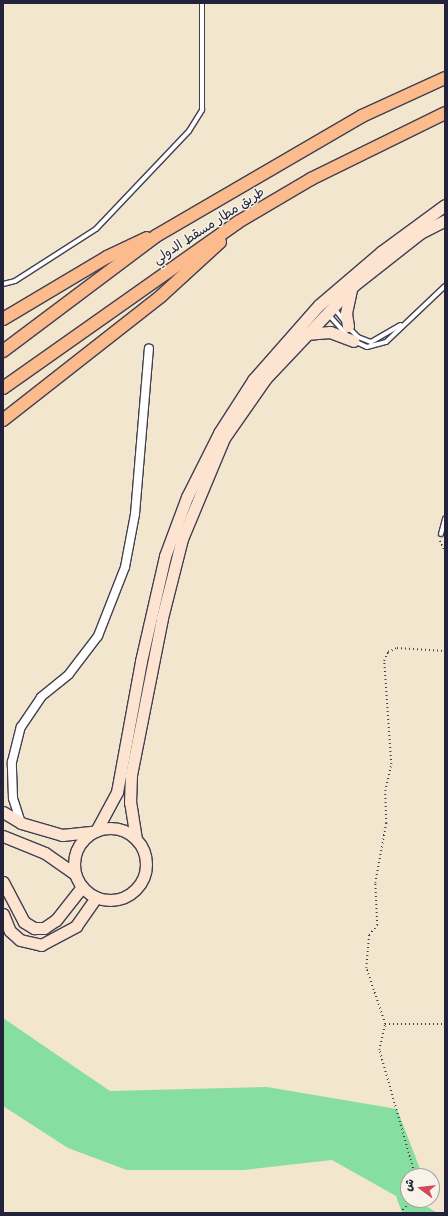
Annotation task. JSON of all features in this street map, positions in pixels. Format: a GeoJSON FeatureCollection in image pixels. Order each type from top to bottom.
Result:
{"type":"FeatureCollection","features":[{"type":"Feature","properties":{"kind":"main road","name":"طريق مطار مسقط الدولي"},"geometry":{"type":"LineString","coordinates":[[3,351],[156,236],[362,116],[445,78]]}},
{"type":"Feature","properties":{"kind":"main road","name":"طريق مطار مسقط الدولي"},"geometry":{"type":"LineString","coordinates":[[3,388],[238,222],[311,179],[445,113]]}},
{"type":"Feature","properties":{"kind":"main road"},"geometry":{"type":"LineString","coordinates":[[3,420],[161,296],[238,222]]}},
{"type":"Feature","properties":{"kind":"main road"},"geometry":{"type":"LineString","coordinates":[[3,319],[107,257],[156,236]]}},
{"type":"Feature","properties":{"kind":"main road"},"geometry":{"type":"LineString","coordinates":[[3,326],[41,296]]}},
{"type":"Feature","properties":{"kind":"street"},"geometry":{"type":"LineString","coordinates":[[75,874],[77,850],[95,832],[117,792],[141,661],[165,556],[187,497],[219,433],[253,380],[326,306],[445,206]]}},
{"type":"Feature","properties":{"kind":"street"},"geometry":{"type":"LineString","coordinates":[[3,836],[45,853],[75,874],[82,887],[96,897],[118,899],[137,888],[146,864],[136,839],[130,803],[131,775],[162,618],[182,539],[224,438],[266,378],[306,334],[326,306],[420,234],[445,220]]}},
{"type":"Feature","properties":{"kind":"street"},"geometry":{"type":"LineString","coordinates":[[348,326],[348,299],[353,286]]}},
{"type":"Feature","properties":{"kind":"street"},"geometry":{"type":"LineString","coordinates":[[306,334],[330,332],[353,341]]}},
{"type":"Feature","properties":{"kind":"street"},"geometry":{"type":"LineString","coordinates":[[21,823],[13,798],[12,762],[21,727],[41,697],[69,674],[98,636],[125,567],[135,514],[150,349]]}},
{"type":"Feature","properties":{"kind":"street"},"geometry":{"type":"LineString","coordinates":[[3,812],[21,823],[62,835],[95,832],[110,828],[124,831],[136,839]]}},
{"type":"Feature","properties":{"kind":"street"},"geometry":{"type":"LineString","coordinates":[[3,882],[24,922],[34,928],[44,928],[56,920],[82,887]]}},
{"type":"Feature","properties":{"kind":"street"},"geometry":{"type":"LineString","coordinates":[[3,914],[10,931],[20,940],[41,945],[76,926],[96,897]]}},
{"type":"Feature","properties":{"kind":"lane"},"geometry":{"type":"LineString","coordinates":[[3,284],[15,281],[96,229],[189,131],[202,110],[202,3]]}},
{"type":"Feature","properties":{"kind":"lane"},"geometry":{"type":"LineString","coordinates":[[326,306],[353,341],[367,347],[377,346],[405,323],[445,286]]}},
{"type":"Feature","properties":{"kind":"lane"},"geometry":{"type":"LineString","coordinates":[[326,306],[348,326],[358,338],[371,342],[405,323]]}},
{"type":"Feature","properties":{"kind":"lane"},"geometry":{"type":"LineString","coordinates":[[441,534],[445,518]]}},
{"type":"Feature","properties":{"kind":"path"},"geometry":{"type":"LineString","coordinates":[[441,534],[440,543],[445,551]]}},
{"type":"Feature","properties":{"kind":"path"},"geometry":{"type":"LineString","coordinates":[[413,1168],[379,1050],[386,1024],[366,968],[369,935],[377,925],[375,883],[386,823],[386,791],[391,764],[384,661],[388,652],[397,648],[445,651]]}},
{"type":"Feature","properties":{"kind":"path"},"geometry":{"type":"LineString","coordinates":[[386,1024],[445,1024]]}},
{"type":"Feature","properties":{"kind":"green space"},"geometry":{"type":"Polygon","coordinates":[[[3,1018],[110,1091],[267,1087],[397,1109],[420,1168],[400,1168],[400,1207],[396,1196],[332,1160],[244,1170],[127,1170],[68,1148],[3,1106],[3,1018]]]}},
{"type":"Feature","properties":{"kind":"green space"},"geometry":{"type":"Polygon","coordinates":[[[400,1208],[429,1208],[437,1213],[402,1213],[400,1208]]]}}]}
